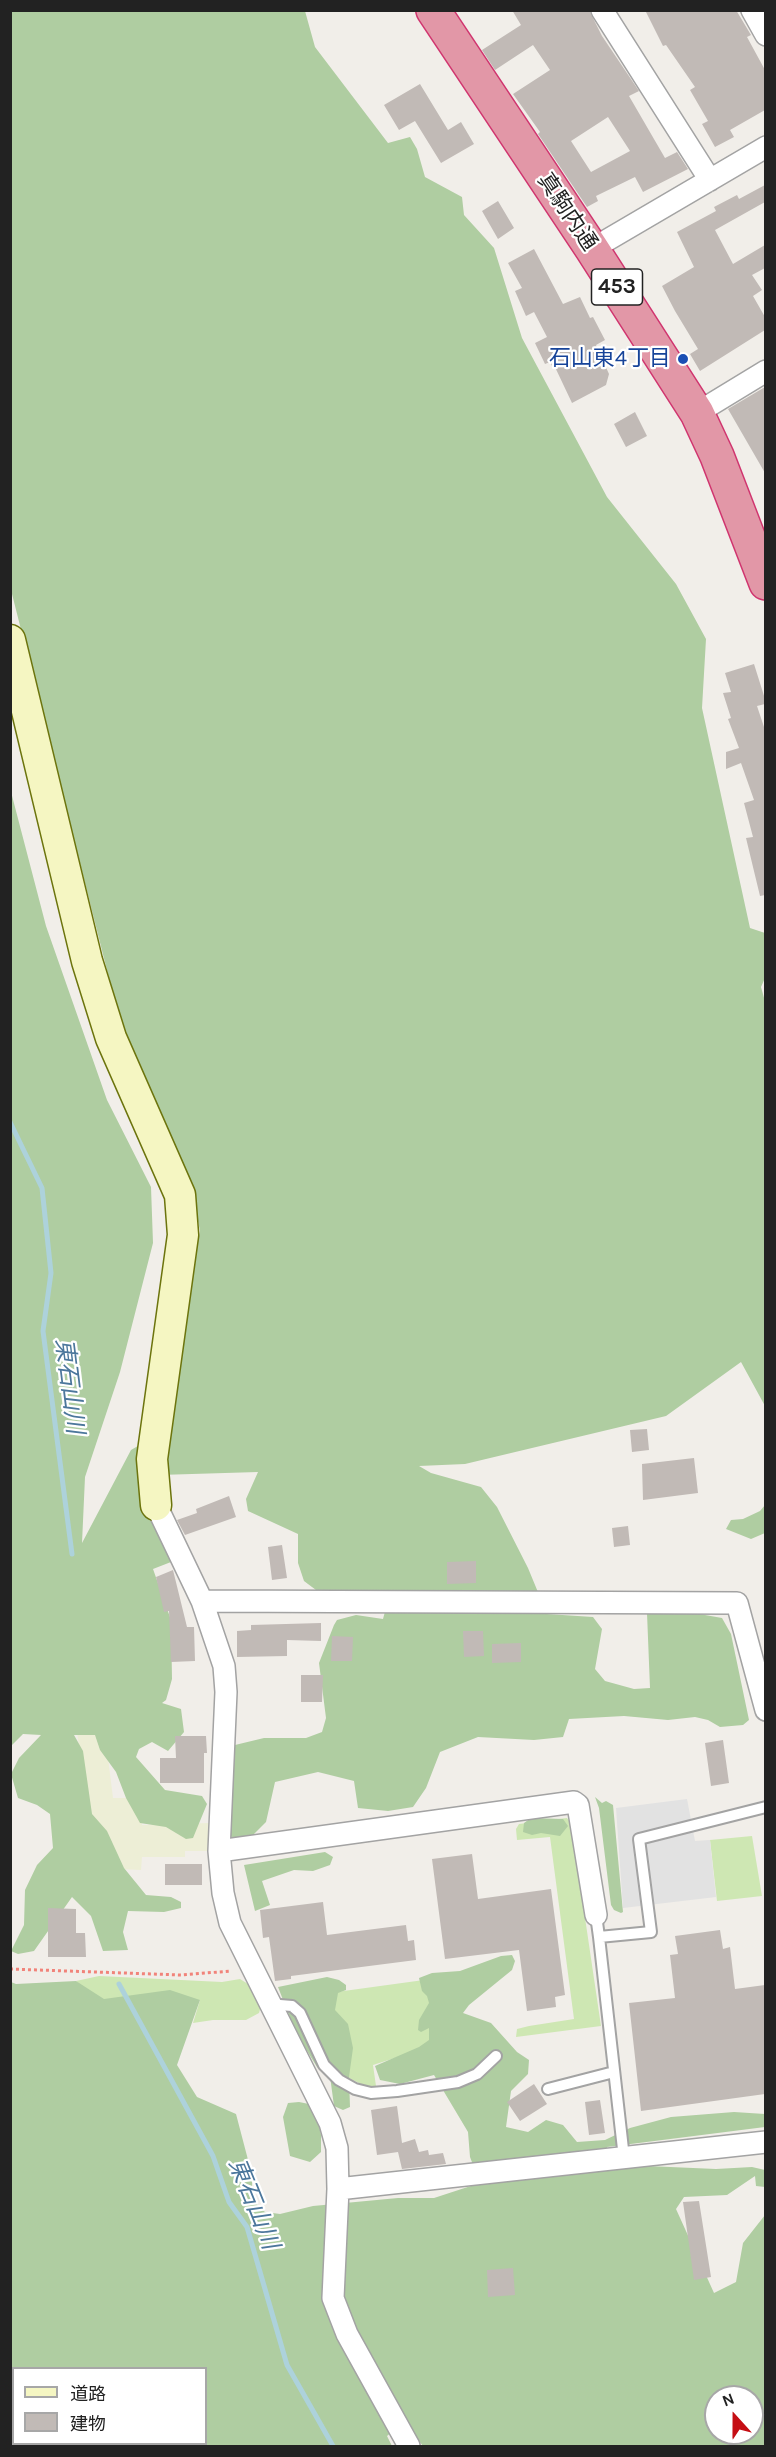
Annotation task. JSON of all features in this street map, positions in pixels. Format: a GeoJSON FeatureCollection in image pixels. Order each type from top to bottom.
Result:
{"type":"FeatureCollection","features":[{"type":"Feature","properties":{"kind":"highway","name":"真駒内通"},"geometry":{"type":"LineString","coordinates":[[433,10],[592,249],[697,413],[759,543],[765,583]]}},
{"type":"Feature","properties":{"kind":"street"},"geometry":{"type":"LineString","coordinates":[[602,10],[710,180]]}},
{"type":"Feature","properties":{"kind":"street"},"geometry":{"type":"LineString","coordinates":[[752,10],[765,35]]}},
{"type":"Feature","properties":{"kind":"street"},"geometry":{"type":"LineString","coordinates":[[592,249],[765,147]]}},
{"type":"Feature","properties":{"kind":"street"},"geometry":{"type":"LineString","coordinates":[[697,413],[765,371]]}},
{"type":"Feature","properties":{"kind":"street"},"geometry":{"type":"LineString","coordinates":[[10,640],[87,961],[97,994],[111,1038],[180,1195],[183,1235],[152,1459],[156,1505],[201,1601],[224,1666],[226,1692],[219,1851],[223,1893],[230,1923],[251,1969],[330,2123],[337,2148],[338,2189],[333,2298],[346,2334],[408,2446]]}},
{"type":"Feature","properties":{"kind":"street"},"geometry":{"type":"LineString","coordinates":[[201,1601],[737,1603],[765,1710]]}},
{"type":"Feature","properties":{"kind":"street"},"geometry":{"type":"LineString","coordinates":[[219,1851],[574,1802],[578,1805],[596,1915]]}},
{"type":"Feature","properties":{"kind":"street"},"geometry":{"type":"LineString","coordinates":[[338,2189],[765,2142]]}},
{"type":"Feature","properties":{"kind":"lane"},"geometry":{"type":"LineString","coordinates":[[599,1937],[651,1932],[639,1839],[765,1807]]}},
{"type":"Feature","properties":{"kind":"lane"},"geometry":{"type":"LineString","coordinates":[[596,1915],[624,2158]]}},
{"type":"Feature","properties":{"kind":"lane"},"geometry":{"type":"LineString","coordinates":[[271,2007],[292,2006],[300,2013],[324,2064],[339,2080],[355,2089],[371,2093],[458,2082],[477,2074],[496,2056]]}},
{"type":"Feature","properties":{"kind":"lane"},"geometry":{"type":"LineString","coordinates":[[548,2089],[614,2072]]}},
{"type":"Feature","properties":{"kind":"path"},"geometry":{"type":"LineString","coordinates":[[10,1969],[182,1975],[251,1969]]}},
{"type":"Feature","properties":{"kind":"green space"},"geometry":{"type":"Polygon","coordinates":[[[10,11],[305,11],[315,47],[388,143],[410,137],[417,149],[425,177],[462,197],[464,215],[494,248],[522,338],[607,497],[676,584],[706,639],[702,708],[750,928],[765,933],[765,978],[761,987],[766,1005],[765,1406],[741,1362],[666,1416],[465,1464],[419,1466],[431,1473],[481,1487],[497,1507],[528,1568],[547,1614],[593,1617],[602,1629],[595,1669],[605,1681],[634,1689],[650,1688],[647,1613],[688,1612],[722,1618],[731,1634],[749,1720],[743,1725],[720,1727],[708,1720],[695,1717],[668,1720],[624,1716],[569,1719],[563,1737],[534,1740],[478,1737],[440,1752],[426,1788],[413,1807],[388,1811],[358,1808],[354,1781],[318,1772],[275,1782],[266,1822],[248,1840],[233,1839],[228,1832],[228,1760],[235,1745],[264,1738],[306,1738],[322,1732],[326,1718],[319,1663],[334,1625],[337,1620],[356,1615],[383,1619],[390,1593],[343,1593],[316,1590],[304,1581],[298,1563],[298,1534],[248,1511],[246,1499],[258,1472],[159,1475],[157,1453],[200,1231],[192,1190],[136,1068],[109,978],[11,590],[10,11]]]}},
{"type":"Feature","properties":{"kind":"green space"},"geometry":{"type":"Polygon","coordinates":[[[10,788],[46,926],[107,1100],[151,1187],[153,1243],[120,1372],[85,1477],[82,1543],[131,1450],[143,1443],[173,1550],[171,1562],[153,1569],[171,1620],[172,1679],[166,1700],[162,1703],[181,1709],[184,1732],[168,1751],[152,1742],[139,1749],[136,1757],[165,1790],[202,1796],[207,1804],[193,1838],[186,1839],[166,1827],[140,1823],[126,1798],[116,1772],[100,1750],[95,1735],[74,1735],[83,1751],[92,1814],[107,1831],[124,1868],[146,1895],[171,1897],[181,1902],[181,1908],[164,1912],[128,1911],[123,1932],[128,1950],[103,1951],[91,1916],[72,1897],[34,1951],[18,1954],[11,1951],[24,1925],[25,1890],[37,1865],[53,1848],[50,1814],[37,1805],[18,1798],[11,1774],[19,1758],[41,1735],[23,1734],[11,1746],[10,788]]]}},
{"type":"Feature","properties":{"kind":"green space"},"geometry":{"type":"Polygon","coordinates":[[[765,1505],[765,1533],[751,1539],[726,1529],[731,1520],[743,1519],[760,1511],[765,1505]]]}},
{"type":"Feature","properties":{"kind":"green space"},"geometry":{"type":"Polygon","coordinates":[[[77,1732],[97,1732],[107,1750],[113,1798],[132,1798],[141,1813],[142,1825],[210,1823],[209,1851],[185,1851],[185,1857],[142,1857],[141,1870],[119,1869],[88,1809],[77,1732]]]}},
{"type":"Feature","properties":{"kind":"green space"},"geometry":{"type":"Polygon","coordinates":[[[595,1797],[602,1803],[606,1801],[613,1805],[623,1912],[621,1913],[614,1910],[611,1905],[599,1808],[595,1797]]]}},
{"type":"Feature","properties":{"kind":"green space"},"geometry":{"type":"Polygon","coordinates":[[[531,1818],[563,1819],[568,1826],[560,1836],[541,1833],[532,1835],[523,1832],[524,1823],[531,1818]]]}},
{"type":"Feature","properties":{"kind":"green space"},"geometry":{"type":"Polygon","coordinates":[[[567,1818],[571,1823],[601,2026],[516,2037],[517,2029],[574,2019],[550,1837],[517,1840],[516,1829],[519,1824],[567,1818]]]}},
{"type":"Feature","properties":{"kind":"green space"},"geometry":{"type":"Polygon","coordinates":[[[752,1836],[762,1896],[717,1901],[710,1840],[752,1836]]]}},
{"type":"Feature","properties":{"kind":"green space"},"geometry":{"type":"Polygon","coordinates":[[[325,1852],[333,1857],[330,1865],[313,1871],[294,1870],[262,1881],[270,1905],[255,1911],[244,1865],[325,1852]]]}},
{"type":"Feature","properties":{"kind":"green space"},"geometry":{"type":"Polygon","coordinates":[[[512,1955],[515,1961],[512,1970],[469,2005],[463,2013],[491,2023],[517,2052],[529,2060],[528,2074],[511,2091],[506,2127],[528,2132],[546,2120],[563,2125],[577,2142],[605,2140],[630,2128],[671,2117],[734,2112],[765,2114],[765,2127],[607,2147],[614,2170],[647,2166],[716,2169],[752,2167],[765,2170],[765,2187],[756,2186],[755,2176],[727,2195],[684,2197],[676,2209],[714,2293],[736,2282],[743,2243],[765,2215],[765,2446],[423,2446],[404,2422],[387,2436],[392,2446],[11,2446],[11,1982],[16,1984],[76,1981],[104,1999],[170,1990],[200,2000],[177,2065],[197,2097],[236,2114],[252,2175],[252,2200],[265,2212],[280,2214],[313,2206],[398,2198],[434,2198],[480,2183],[470,2157],[468,2132],[434,2075],[400,2084],[380,2080],[375,2066],[419,2047],[429,2040],[429,2028],[421,2032],[418,2030],[419,2020],[429,2003],[422,1991],[419,1978],[432,1973],[460,1971],[501,1956],[512,1955]]]}},
{"type":"Feature","properties":{"kind":"green space"},"geometry":{"type":"Polygon","coordinates":[[[99,1976],[222,1982],[240,1979],[248,1984],[258,1997],[261,2006],[259,2013],[246,2020],[213,2020],[193,2023],[200,2000],[99,2001],[76,1981],[99,1976]]]}},
{"type":"Feature","properties":{"kind":"green space"},"geometry":{"type":"Polygon","coordinates":[[[453,1976],[455,2014],[423,2049],[373,2065],[376,2086],[367,2087],[341,2074],[300,1997],[453,1976]]]}},
{"type":"Feature","properties":{"kind":"green space"},"geometry":{"type":"Polygon","coordinates":[[[327,1977],[339,1980],[346,1985],[346,1990],[338,1993],[335,2010],[348,2024],[353,2048],[349,2077],[350,2107],[343,2110],[334,2106],[330,2076],[317,2067],[296,2033],[278,1987],[327,1977]]]}},
{"type":"Feature","properties":{"kind":"green space"},"geometry":{"type":"Polygon","coordinates":[[[288,2103],[309,2104],[318,2121],[321,2135],[321,2152],[310,2162],[290,2156],[283,2117],[288,2103]]]}},
{"type":"Feature","properties":{"kind":"shaded area"},"geometry":{"type":"Polygon","coordinates":[[[687,1799],[695,1841],[710,1840],[716,1897],[623,1908],[616,1808],[687,1799]]]}},
{"type":"Feature","properties":{"kind":"building"},"geometry":{"type":"Polygon","coordinates":[[[512,10],[589,10],[602,36],[639,91],[629,96],[665,158],[677,152],[688,169],[643,192],[635,177],[596,196],[598,201],[587,207],[513,94],[550,70],[533,45],[495,70],[482,50],[521,25],[512,10]],[[608,117],[571,141],[591,172],[630,151],[608,117]]]}},
{"type":"Feature","properties":{"kind":"building"},"geometry":{"type":"Polygon","coordinates":[[[645,10],[736,10],[751,35],[747,37],[765,70],[765,110],[730,130],[734,137],[715,147],[702,124],[708,121],[690,90],[695,87],[666,45],[663,46],[645,10]]]}},
{"type":"Feature","properties":{"kind":"building"},"geometry":{"type":"Polygon","coordinates":[[[420,84],[448,130],[461,122],[474,144],[441,163],[415,121],[399,130],[384,105],[420,84]]]}},
{"type":"Feature","properties":{"kind":"building"},"geometry":{"type":"Polygon","coordinates":[[[765,185],[765,202],[715,230],[733,264],[765,245],[765,268],[752,275],[762,290],[753,296],[765,317],[765,330],[700,371],[690,354],[698,349],[662,286],[694,267],[677,232],[716,211],[714,207],[737,195],[739,199],[765,185]]]}},
{"type":"Feature","properties":{"kind":"building"},"geometry":{"type":"Polygon","coordinates":[[[498,201],[514,228],[498,239],[482,211],[498,201]]]}},
{"type":"Feature","properties":{"kind":"building"},"geometry":{"type":"Polygon","coordinates":[[[534,249],[563,304],[580,297],[590,318],[593,317],[605,340],[596,345],[609,374],[606,385],[572,403],[554,365],[552,366],[550,362],[545,364],[535,343],[547,337],[534,312],[526,316],[515,291],[522,288],[508,263],[534,249]]]}},
{"type":"Feature","properties":{"kind":"building"},"geometry":{"type":"Polygon","coordinates":[[[765,387],[765,473],[728,409],[765,387]]]}},
{"type":"Feature","properties":{"kind":"building"},"geometry":{"type":"Polygon","coordinates":[[[635,412],[647,436],[626,447],[614,424],[635,412]]]}},
{"type":"Feature","properties":{"kind":"building"},"geometry":{"type":"Polygon","coordinates":[[[754,664],[765,699],[765,704],[757,706],[765,730],[765,895],[760,896],[746,838],[753,837],[744,803],[754,800],[741,763],[726,769],[726,752],[739,748],[728,719],[731,718],[723,693],[731,692],[725,673],[754,664]]]}},
{"type":"Feature","properties":{"kind":"building"},"geometry":{"type":"Polygon","coordinates":[[[647,1429],[649,1450],[632,1452],[630,1430],[647,1429]]]}},
{"type":"Feature","properties":{"kind":"building"},"geometry":{"type":"Polygon","coordinates":[[[694,1458],[698,1493],[643,1500],[642,1464],[694,1458]]]}},
{"type":"Feature","properties":{"kind":"building"},"geometry":{"type":"Polygon","coordinates":[[[229,1496],[236,1517],[185,1535],[177,1520],[197,1513],[196,1509],[229,1496]]]}},
{"type":"Feature","properties":{"kind":"building"},"geometry":{"type":"Polygon","coordinates":[[[628,1526],[630,1545],[614,1547],[612,1528],[628,1526]]]}},
{"type":"Feature","properties":{"kind":"building"},"geometry":{"type":"Polygon","coordinates":[[[282,1545],[287,1578],[272,1580],[268,1547],[282,1545]]]}},
{"type":"Feature","properties":{"kind":"building"},"geometry":{"type":"Polygon","coordinates":[[[476,1561],[476,1583],[447,1584],[447,1562],[476,1561]]]}},
{"type":"Feature","properties":{"kind":"building"},"geometry":{"type":"Polygon","coordinates":[[[173,1570],[187,1627],[194,1627],[195,1661],[171,1662],[169,1611],[164,1612],[156,1577],[173,1570]]]}},
{"type":"Feature","properties":{"kind":"building"},"geometry":{"type":"Polygon","coordinates":[[[321,1623],[321,1641],[287,1640],[287,1656],[237,1657],[237,1631],[251,1630],[251,1625],[321,1623]]]}},
{"type":"Feature","properties":{"kind":"building"},"geometry":{"type":"Polygon","coordinates":[[[463,1631],[483,1631],[484,1656],[464,1657],[463,1631]]]}},
{"type":"Feature","properties":{"kind":"building"},"geometry":{"type":"Polygon","coordinates":[[[332,1636],[353,1637],[352,1661],[331,1661],[332,1636]]]}},
{"type":"Feature","properties":{"kind":"building"},"geometry":{"type":"Polygon","coordinates":[[[521,1643],[521,1662],[492,1663],[492,1644],[521,1643]]]}},
{"type":"Feature","properties":{"kind":"building"},"geometry":{"type":"Polygon","coordinates":[[[301,1675],[323,1675],[322,1702],[301,1702],[301,1675]]]}},
{"type":"Feature","properties":{"kind":"building"},"geometry":{"type":"Polygon","coordinates":[[[175,1736],[206,1736],[204,1783],[160,1783],[160,1758],[176,1758],[175,1736]]]}},
{"type":"Feature","properties":{"kind":"building"},"geometry":{"type":"Polygon","coordinates":[[[723,1740],[729,1783],[711,1786],[705,1743],[723,1740]]]}},
{"type":"Feature","properties":{"kind":"building"},"geometry":{"type":"Polygon","coordinates":[[[472,1854],[478,1899],[551,1889],[565,1995],[555,1997],[556,2007],[527,2011],[519,1950],[445,1959],[432,1859],[472,1854]]]}},
{"type":"Feature","properties":{"kind":"building"},"geometry":{"type":"Polygon","coordinates":[[[165,1864],[202,1864],[202,1885],[165,1885],[165,1864]]]}},
{"type":"Feature","properties":{"kind":"building"},"geometry":{"type":"Polygon","coordinates":[[[323,1902],[327,1935],[406,1925],[408,1941],[414,1940],[416,1960],[291,1976],[291,1979],[275,1981],[269,1937],[263,1938],[260,1910],[323,1902]]]}},
{"type":"Feature","properties":{"kind":"building"},"geometry":{"type":"Polygon","coordinates":[[[48,1908],[76,1909],[76,1933],[85,1933],[86,1957],[48,1957],[48,1908]]]}},
{"type":"Feature","properties":{"kind":"building"},"geometry":{"type":"Polygon","coordinates":[[[720,1930],[723,1949],[730,1947],[735,1989],[765,1985],[765,2094],[641,2111],[629,2003],[675,1998],[670,1955],[678,1954],[675,1936],[720,1930]]]}},
{"type":"Feature","properties":{"kind":"building"},"geometry":{"type":"Polygon","coordinates":[[[534,2084],[547,2104],[520,2121],[507,2102],[534,2084]]]}},
{"type":"Feature","properties":{"kind":"building"},"geometry":{"type":"Polygon","coordinates":[[[600,2100],[605,2133],[589,2135],[585,2102],[600,2100]]]}},
{"type":"Feature","properties":{"kind":"building"},"geometry":{"type":"Polygon","coordinates":[[[397,2106],[402,2143],[415,2139],[419,2152],[428,2150],[429,2155],[443,2153],[446,2164],[402,2169],[398,2152],[377,2155],[371,2110],[397,2106]]]}},
{"type":"Feature","properties":{"kind":"building"},"geometry":{"type":"Polygon","coordinates":[[[699,2201],[711,2277],[694,2280],[683,2202],[699,2201]]]}},
{"type":"Feature","properties":{"kind":"building"},"geometry":{"type":"Polygon","coordinates":[[[513,2268],[515,2295],[488,2297],[487,2270],[513,2268]]]}},
{"type":"Feature","properties":{"kind":"waterway","name":"東石山川"},"geometry":{"type":"LineString","coordinates":[[10,1122],[42,1188],[51,1273],[43,1331],[72,1554]]}},
{"type":"Feature","properties":{"kind":"waterway","name":"東石山川"},"geometry":{"type":"LineString","coordinates":[[119,1984],[213,2156],[229,2202],[247,2227],[287,2365],[333,2446]]}},
{"type":"Feature","properties":{"kind":"place","name":"石山東4丁目"},"geometry":{"type":"Point","coordinates":[683,359]}}]}
